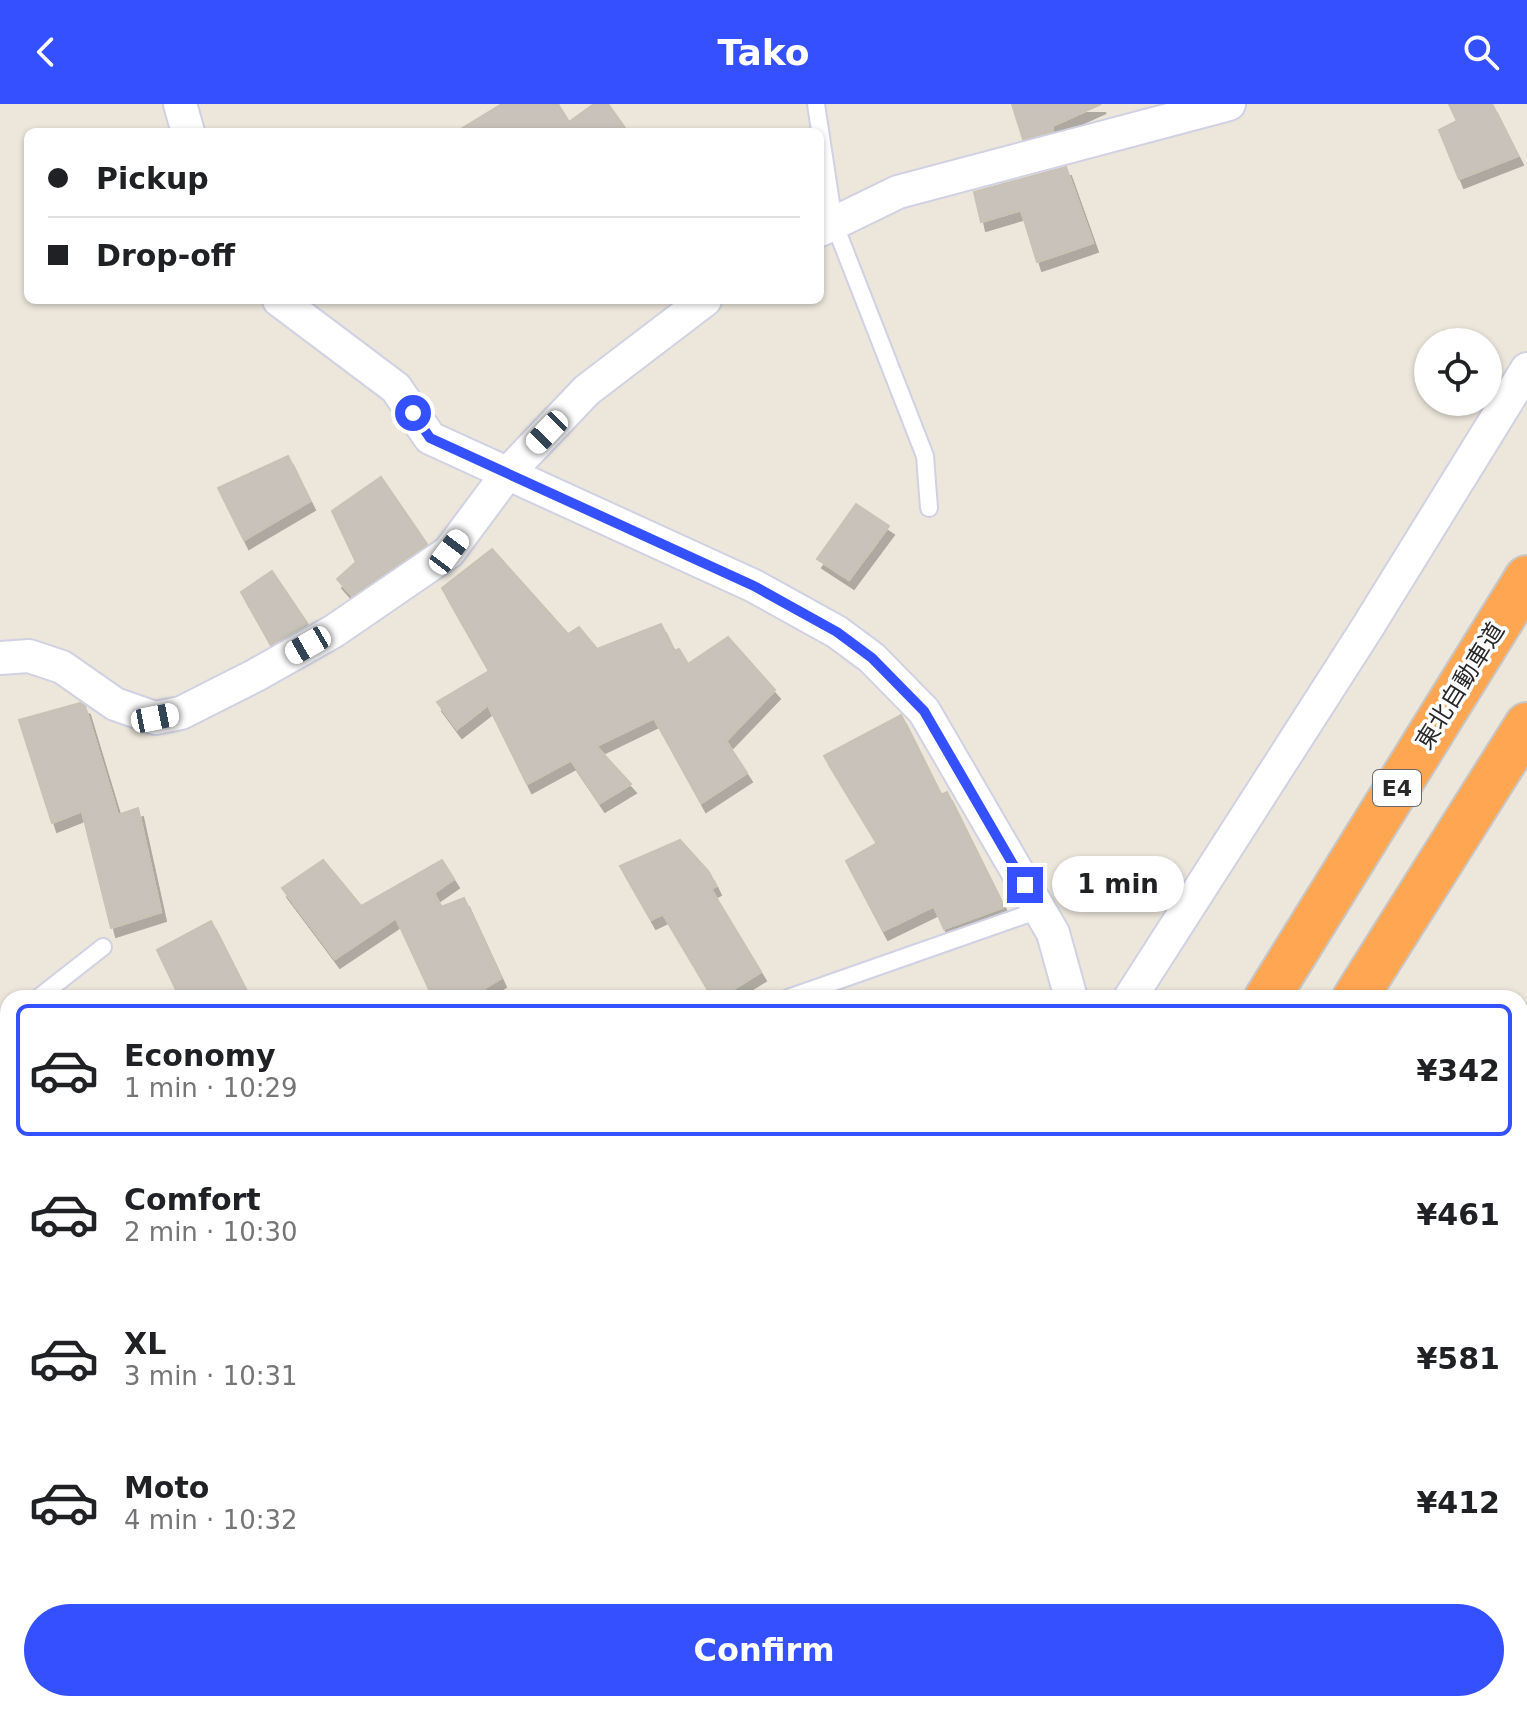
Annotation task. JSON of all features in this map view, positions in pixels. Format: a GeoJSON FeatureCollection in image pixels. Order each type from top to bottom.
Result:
{"type":"FeatureCollection","features":[{"type":"Feature","properties":{"kind":"highway","name":"東北自動車道"},"geometry":{"type":"LineString","coordinates":[[1272,990],[1527,578]]}},
{"type":"Feature","properties":{"kind":"highway"},"geometry":{"type":"LineString","coordinates":[[1360,990],[1527,725]]}},
{"type":"Feature","properties":{"kind":"street"},"geometry":{"type":"LineString","coordinates":[[180,104],[187,128]]}},
{"type":"Feature","properties":{"kind":"street"},"geometry":{"type":"LineString","coordinates":[[827,226],[898,192],[1229,104]]}},
{"type":"Feature","properties":{"kind":"street"},"geometry":{"type":"LineString","coordinates":[[284,304],[396,388],[430,438],[754,586],[837,632],[872,658],[924,711],[1053,933],[1069,990]]}},
{"type":"Feature","properties":{"kind":"street"},"geometry":{"type":"LineString","coordinates":[[0,658],[29,656],[62,667],[115,704],[155,718],[181,713],[334,631],[449,552],[507,474],[587,390],[700,304]]}},
{"type":"Feature","properties":{"kind":"street"},"geometry":{"type":"LineString","coordinates":[[1135,990],[1367,628],[1527,369]]}},
{"type":"Feature","properties":{"kind":"lane"},"geometry":{"type":"LineString","coordinates":[[816,104],[818,128]]}},
{"type":"Feature","properties":{"kind":"lane"},"geometry":{"type":"LineString","coordinates":[[824,193],[827,226],[925,456],[929,508]]}},
{"type":"Feature","properties":{"kind":"lane"},"geometry":{"type":"LineString","coordinates":[[811,990],[1039,910]]}},
{"type":"Feature","properties":{"kind":"lane"},"geometry":{"type":"LineString","coordinates":[[48,990],[103,947]]}},
{"type":"Feature","properties":{"kind":"building"},"geometry":{"type":"Polygon","coordinates":[[[502,104],[558,104],[569,122],[594,104],[608,104],[625,128],[463,128],[502,104]]]}},
{"type":"Feature","properties":{"kind":"building"},"geometry":{"type":"Polygon","coordinates":[[[1012,104],[1101,104],[1052,126],[1053,131],[1023,139],[1012,104]]]}},
{"type":"Feature","properties":{"kind":"building"},"geometry":{"type":"Polygon","coordinates":[[[1449,104],[1492,104],[1518,156],[1459,179],[1439,130],[1457,121],[1449,104]]]}},
{"type":"Feature","properties":{"kind":"building"},"geometry":{"type":"Polygon","coordinates":[[[1066,167],[1093,243],[1037,262],[1021,210],[981,222],[974,192],[1066,167]]]}},
{"type":"Feature","properties":{"kind":"building"},"geometry":{"type":"Polygon","coordinates":[[[288,456],[310,501],[244,540],[218,488],[288,456]]]}},
{"type":"Feature","properties":{"kind":"building"},"geometry":{"type":"Polygon","coordinates":[[[381,477],[427,544],[352,596],[337,579],[356,562],[332,511],[381,477]]]}},
{"type":"Feature","properties":{"kind":"building"},"geometry":{"type":"Polygon","coordinates":[[[856,504],[889,526],[849,580],[817,559],[856,504]]]}},
{"type":"Feature","properties":{"kind":"building"},"geometry":{"type":"Polygon","coordinates":[[[492,549],[568,634],[579,627],[597,649],[661,624],[674,651],[679,649],[688,664],[728,637],[775,690],[726,741],[747,773],[701,803],[654,718],[596,746],[631,784],[600,803],[571,760],[527,784],[488,705],[457,729],[437,702],[489,671],[442,588],[492,549]]]}},
{"type":"Feature","properties":{"kind":"building"},"geometry":{"type":"Polygon","coordinates":[[[272,571],[307,623],[271,645],[241,592],[272,571]]]}},
{"type":"Feature","properties":{"kind":"building"},"geometry":{"type":"Polygon","coordinates":[[[80,703],[85,706],[118,815],[138,808],[161,912],[111,928],[82,811],[52,823],[19,720],[80,703]]]}},
{"type":"Feature","properties":{"kind":"building"},"geometry":{"type":"Polygon","coordinates":[[[901,715],[941,795],[947,792],[1004,907],[944,929],[934,906],[883,931],[846,861],[877,843],[824,756],[901,715]]]}},
{"type":"Feature","properties":{"kind":"building"},"geometry":{"type":"Polygon","coordinates":[[[680,840],[709,872],[716,886],[711,889],[761,972],[732,990],[708,990],[663,914],[651,920],[620,866],[680,840]]]}},
{"type":"Feature","properties":{"kind":"building"},"geometry":{"type":"Polygon","coordinates":[[[323,860],[361,906],[442,860],[454,879],[434,893],[441,907],[464,898],[501,978],[482,990],[429,990],[396,918],[335,959],[282,888],[323,860]]]}},
{"type":"Feature","properties":{"kind":"building"},"geometry":{"type":"Polygon","coordinates":[[[211,921],[246,990],[176,990],[157,950],[211,921]]]}},
{"type":"Feature","properties":{"kind":"route"},"geometry":{"type":"LineString","coordinates":[[413,413],[430,438],[754,586],[837,632],[872,658],[924,711],[1025,885]]}}]}
